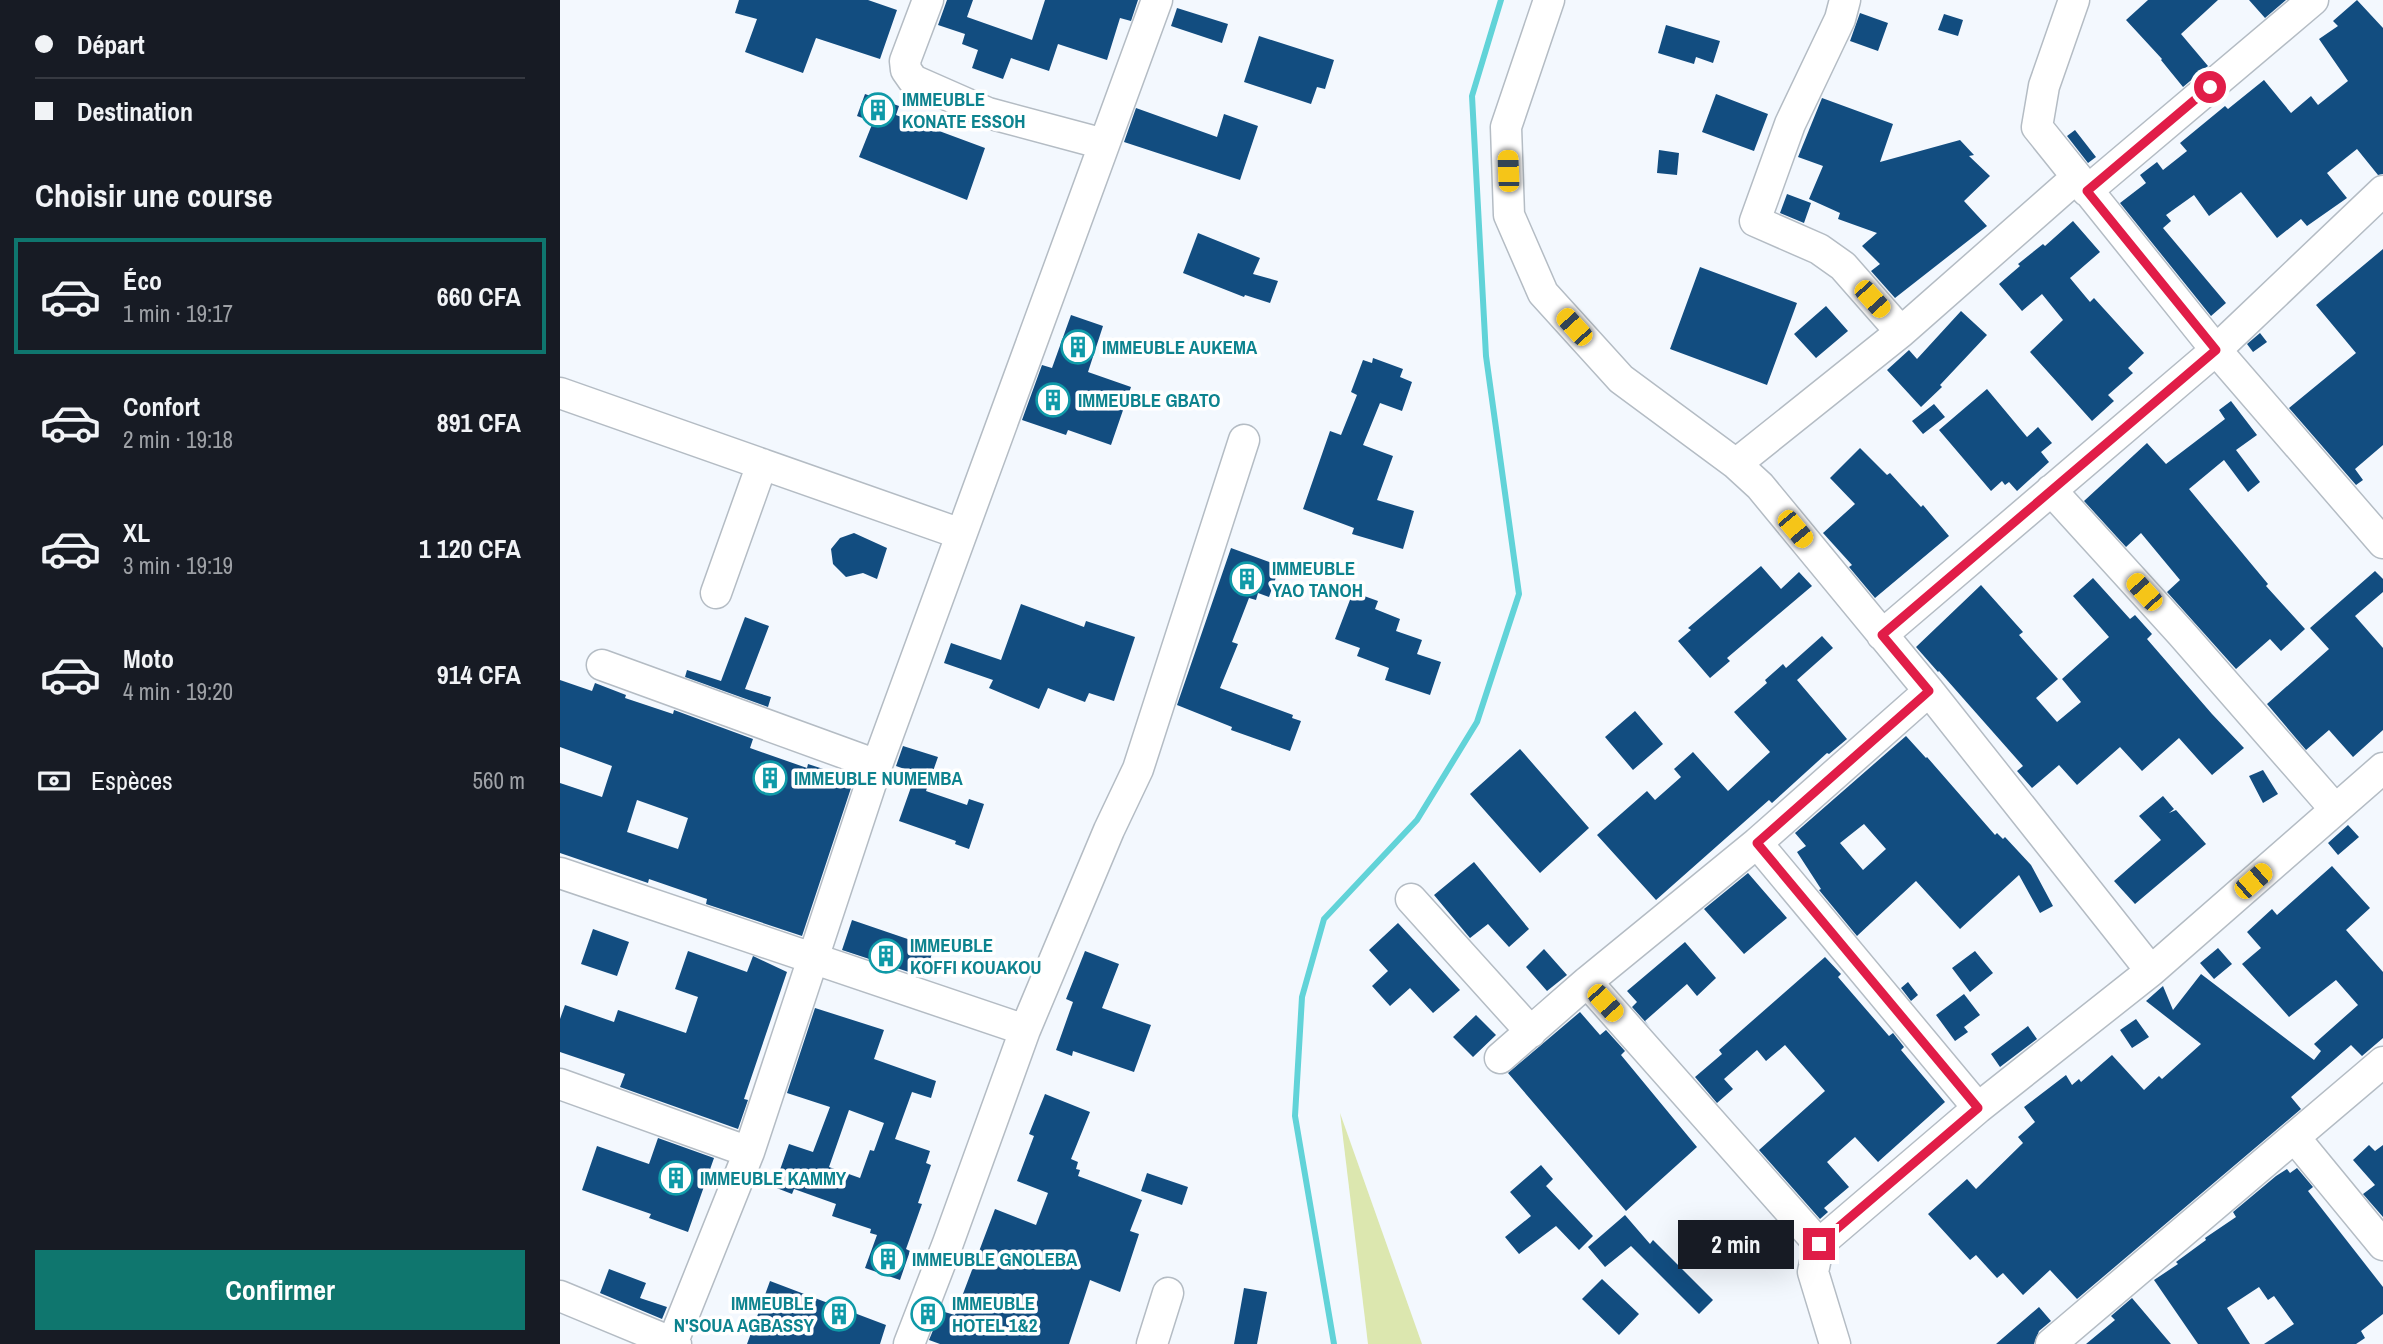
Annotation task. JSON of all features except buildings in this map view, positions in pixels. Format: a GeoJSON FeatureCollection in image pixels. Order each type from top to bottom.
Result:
{"type":"FeatureCollection","features":[{"type":"Feature","properties":{"kind":"street"},"geometry":{"type":"LineString","coordinates":[[560,1296],[674,1344],[749,1152],[877,765],[1157,0]]}},
{"type":"Feature","properties":{"kind":"street"},"geometry":{"type":"LineString","coordinates":[[1549,0],[1506,127],[1509,215],[1543,293],[1621,379],[1736,464],[1760,486],[1929,691],[2151,971]]}},
{"type":"Feature","properties":{"kind":"street"},"geometry":{"type":"LineString","coordinates":[[1845,0],[1840,19],[1790,124],[1755,221],[1819,249],[1843,266],[1902,332]]}},
{"type":"Feature","properties":{"kind":"street"},"geometry":{"type":"LineString","coordinates":[[2074,0],[2044,86],[2037,127],[2216,350],[2383,543]]}},
{"type":"Feature","properties":{"kind":"street"},"geometry":{"type":"LineString","coordinates":[[1736,464],[2313,0]]}},
{"type":"Feature","properties":{"kind":"street"},"geometry":{"type":"LineString","coordinates":[[925,1],[905,61],[906,70],[913,80],[988,113],[1104,144]]}},
{"type":"Feature","properties":{"kind":"street"},"geometry":{"type":"LineString","coordinates":[[1882,635],[2216,350],[2380,198]]}},
{"type":"Feature","properties":{"kind":"street"},"geometry":{"type":"LineString","coordinates":[[560,393],[961,534]]}},
{"type":"Feature","properties":{"kind":"street"},"geometry":{"type":"LineString","coordinates":[[909,1344],[1025,1030],[1109,830],[1138,769],[1244,440]]}},
{"type":"Feature","properties":{"kind":"street"},"geometry":{"type":"LineString","coordinates":[[716,593],[762,464]]}},
{"type":"Feature","properties":{"kind":"street"},"geometry":{"type":"LineString","coordinates":[[2051,490],[2335,809]]}},
{"type":"Feature","properties":{"kind":"street"},"geometry":{"type":"LineString","coordinates":[[602,665],[877,765]]}},
{"type":"Feature","properties":{"kind":"street"},"geometry":{"type":"LineString","coordinates":[[1500,1058],[1587,982],[1757,843],[1929,691]]}},
{"type":"Feature","properties":{"kind":"street"},"geometry":{"type":"LineString","coordinates":[[1835,1344],[1813,1272],[1819,1244],[1978,1108],[2151,971],[2383,768]]}},
{"type":"Feature","properties":{"kind":"street"},"geometry":{"type":"LineString","coordinates":[[1757,843],[1978,1108]]}},
{"type":"Feature","properties":{"kind":"street"},"geometry":{"type":"LineString","coordinates":[[560,873],[1025,1030]]}},
{"type":"Feature","properties":{"kind":"street"},"geometry":{"type":"LineString","coordinates":[[1411,899],[1531,1032]]}},
{"type":"Feature","properties":{"kind":"street"},"geometry":{"type":"LineString","coordinates":[[1587,982],[1819,1244]]}},
{"type":"Feature","properties":{"kind":"street"},"geometry":{"type":"LineString","coordinates":[[2051,1344],[2383,1062]]}},
{"type":"Feature","properties":{"kind":"street"},"geometry":{"type":"LineString","coordinates":[[560,1084],[749,1152]]}},
{"type":"Feature","properties":{"kind":"street"},"geometry":{"type":"LineString","coordinates":[[2295,1138],[2383,1245]]}},
{"type":"Feature","properties":{"kind":"street"},"geometry":{"type":"LineString","coordinates":[[1152,1344],[1168,1293]]}},
{"type":"Feature","properties":{"kind":"green space"},"geometry":{"type":"Polygon","coordinates":[[[1340,1113],[1422,1344],[1368,1344],[1340,1113]]]}},
{"type":"Feature","properties":{"kind":"waterway"},"geometry":{"type":"LineString","coordinates":[[1334,1344],[1295,1116],[1302,997],[1324,919],[1417,820],[1477,722],[1519,594],[1486,356],[1472,96],[1501,0]]}},
{"type":"Feature","properties":{"kind":"place","name":"IMMEUBLE KONATE ESSOH"},"geometry":{"type":"Point","coordinates":[878,110]}},
{"type":"Feature","properties":{"kind":"place","name":"IMMEUBLE AUKEMA"},"geometry":{"type":"Point","coordinates":[1078,347]}},
{"type":"Feature","properties":{"kind":"place","name":"IMMEUBLE GBATO"},"geometry":{"type":"Point","coordinates":[1053,400]}},
{"type":"Feature","properties":{"kind":"place","name":"IMMEUBLE YAO TANOH"},"geometry":{"type":"Point","coordinates":[1247,579]}},
{"type":"Feature","properties":{"kind":"place","name":"IMMEUBLE NUMEMBA"},"geometry":{"type":"Point","coordinates":[770,778]}},
{"type":"Feature","properties":{"kind":"place","name":"IMMEUBLE KOFFI KOUAKOU"},"geometry":{"type":"Point","coordinates":[886,956]}},
{"type":"Feature","properties":{"kind":"place","name":"IMMEUBLE KAMMY"},"geometry":{"type":"Point","coordinates":[676,1178]}},
{"type":"Feature","properties":{"kind":"place","name":"IMMEUBLE GNOLEBA"},"geometry":{"type":"Point","coordinates":[888,1259]}},
{"type":"Feature","properties":{"kind":"place","name":"IMMEUBLE N'SOUA AGBASSY"},"geometry":{"type":"Point","coordinates":[839,1314]}},
{"type":"Feature","properties":{"kind":"place","name":"IMMEUBLE HOTEL 1&2"},"geometry":{"type":"Point","coordinates":[928,1314]}},
{"type":"Feature","properties":{"kind":"route"},"geometry":{"type":"LineString","coordinates":[[1819,1244],[1978,1108],[1757,843],[1929,691],[1882,635],[2216,350],[2087,191],[2210,87]]}}]}
